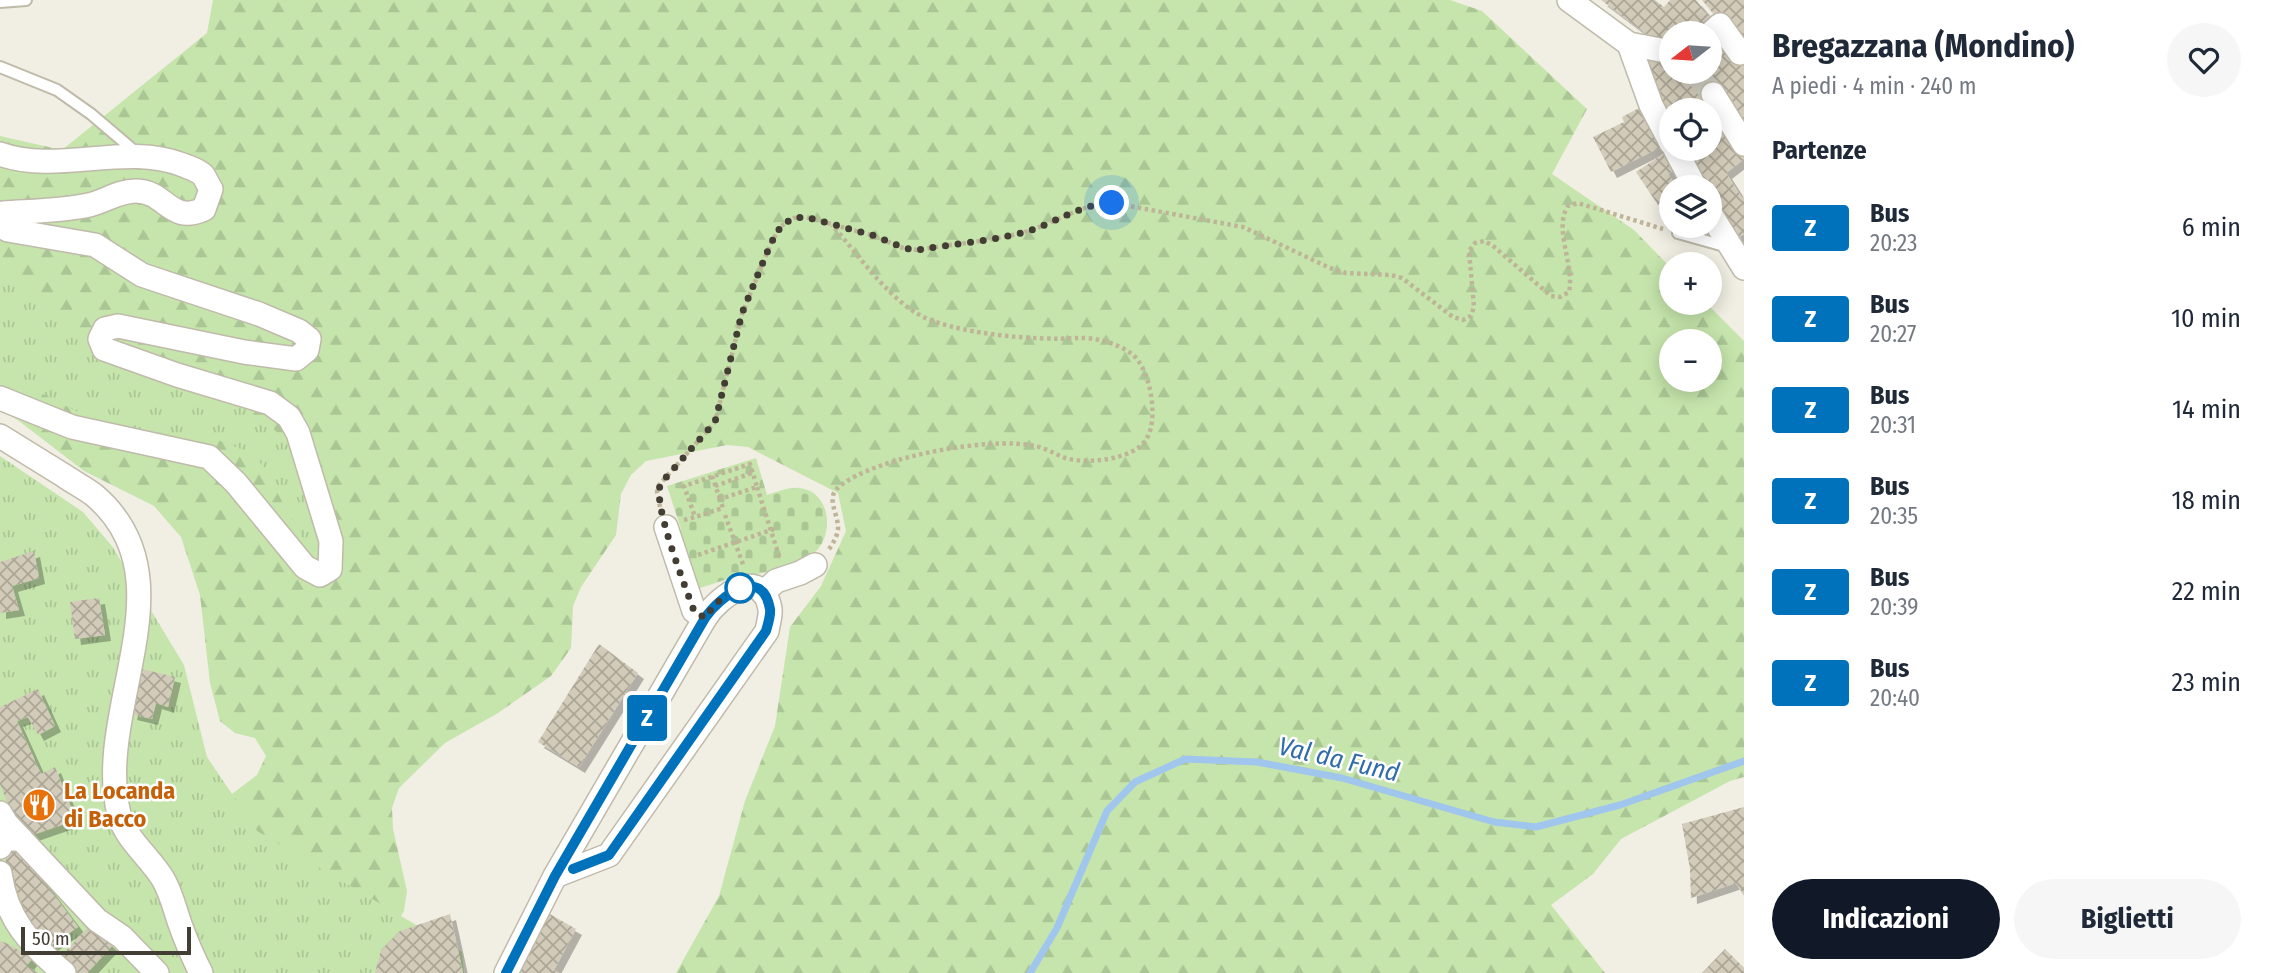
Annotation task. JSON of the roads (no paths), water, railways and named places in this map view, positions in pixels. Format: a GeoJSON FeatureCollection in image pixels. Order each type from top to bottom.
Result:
{"type":"FeatureCollection","features":[{"type":"Feature","properties":{"kind":"street"},"geometry":{"type":"LineString","coordinates":[[1569,0],[1629,44],[1659,50]]}},
{"type":"Feature","properties":{"kind":"street"},"geometry":{"type":"LineString","coordinates":[[1722,33],[1741,53]]}},
{"type":"Feature","properties":{"kind":"street"},"geometry":{"type":"LineString","coordinates":[[1629,44],[1659,120]]}},
{"type":"Feature","properties":{"kind":"street"},"geometry":{"type":"LineString","coordinates":[[1713,94],[1744,144]]}},
{"type":"Feature","properties":{"kind":"street"},"geometry":{"type":"LineString","coordinates":[[0,155],[33,161],[140,155],[173,161],[201,173],[211,189],[204,209],[193,214],[183,215],[156,197],[138,191],[115,194],[93,204],[66,209],[3,213],[0,216]]}},
{"type":"Feature","properties":{"kind":"street"},"geometry":{"type":"LineString","coordinates":[[0,226],[8,230],[95,245],[142,275],[259,314],[299,331],[309,339],[307,350],[296,359],[244,352],[118,326],[105,329],[100,340],[104,349],[177,375],[270,403],[289,417],[298,433],[331,541],[330,569],[320,575],[305,567],[236,483],[209,457],[72,428],[0,398]]}},
{"type":"Feature","properties":{"kind":"street"},"geometry":{"type":"LineString","coordinates":[[1722,234],[1744,268]]}},
{"type":"Feature","properties":{"kind":"street"},"geometry":{"type":"LineString","coordinates":[[0,436],[95,495],[127,532],[139,575],[138,625],[114,748],[114,783],[119,816],[127,833],[164,881],[185,940],[201,973]]}},
{"type":"Feature","properties":{"kind":"street"},"geometry":{"type":"LineString","coordinates":[[666,527],[694,611],[705,618]]}},
{"type":"Feature","properties":{"kind":"street"},"geometry":{"type":"LineString","coordinates":[[763,593],[776,580],[815,565]]}},
{"type":"Feature","properties":{"kind":"street"},"geometry":{"type":"LineString","coordinates":[[506,973],[555,876],[714,604],[733,591],[754,587],[763,593],[771,610],[766,631],[609,855],[555,876]]}},
{"type":"Feature","properties":{"kind":"street"},"geometry":{"type":"LineString","coordinates":[[0,813],[6,823],[6,842],[97,920],[122,937],[157,973]]}},
{"type":"Feature","properties":{"kind":"street"},"geometry":{"type":"LineString","coordinates":[[0,873],[8,920],[64,973]]}},
{"type":"Feature","properties":{"kind":"lane"},"geometry":{"type":"LineString","coordinates":[[0,2],[26,0]]}},
{"type":"Feature","properties":{"kind":"lane"},"geometry":{"type":"LineString","coordinates":[[0,67],[57,90],[140,155]]}},
{"type":"Feature","properties":{"kind":"lane"},"geometry":{"type":"LineString","coordinates":[[1695,238],[1730,248]]}},
{"type":"Feature","properties":{"kind":"waterway","name":"Val da Fund"},"geometry":{"type":"LineString","coordinates":[[1030,973],[1057,928],[1107,811],[1135,782],[1185,759],[1257,762],[1342,778],[1494,822],[1536,827],[1620,805],[1744,761]]}},
{"type":"Feature","properties":{"kind":"tunnel"},"geometry":{"type":"LineString","coordinates":[[1704,84],[1713,94]]}},
{"type":"Feature","properties":{"kind":"place","name":"La Locanda di Bacco"},"geometry":{"type":"Point","coordinates":[39,805]}}]}
